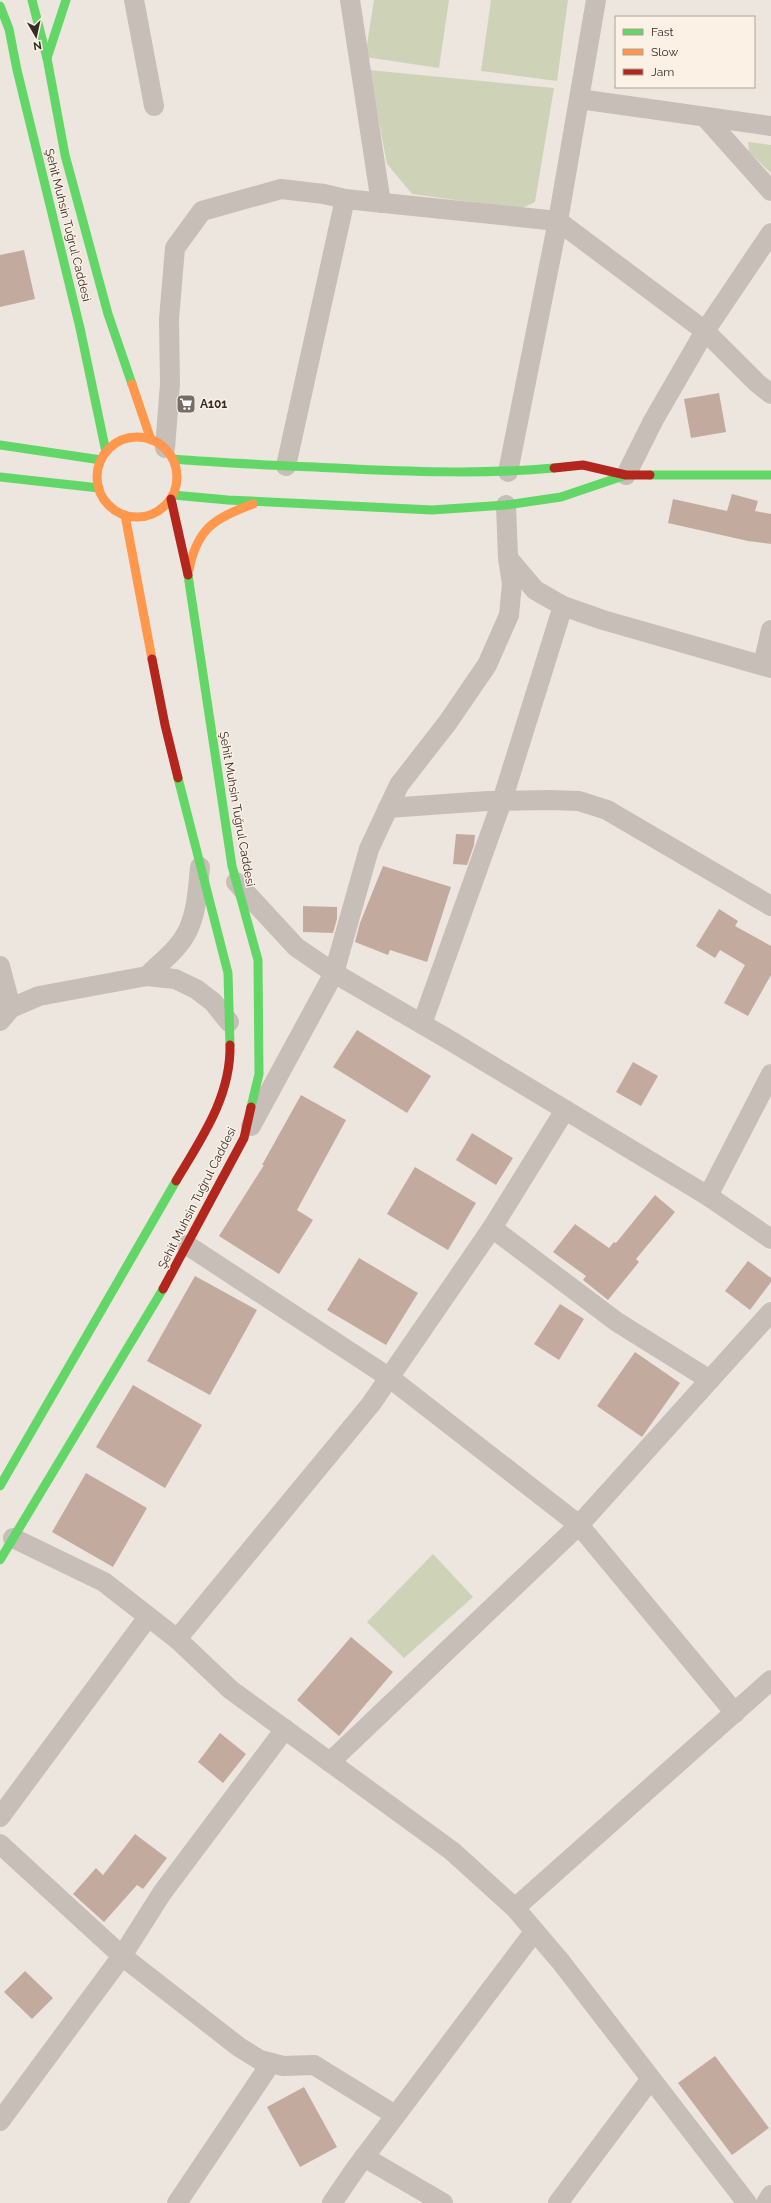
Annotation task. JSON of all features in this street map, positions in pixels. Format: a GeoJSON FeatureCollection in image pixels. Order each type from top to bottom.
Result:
{"type":"FeatureCollection","features":[{"type":"Feature","properties":{"kind":"main road","name":"Şehit Muhsin Tuğrul Caddesi"},"geometry":{"type":"LineString","coordinates":[[32,0],[47,58],[65,155],[108,314],[163,449]]}},
{"type":"Feature","properties":{"kind":"main road"},"geometry":{"type":"LineString","coordinates":[[47,58],[66,0]]}},
{"type":"Feature","properties":{"kind":"main road","name":"Şehit Muhsin Tuğrul Caddesi"},"geometry":{"type":"LineString","coordinates":[[0,6],[5,32],[16,70],[80,328],[104,456]]}},
{"type":"Feature","properties":{"kind":"main road"},"geometry":{"type":"LineString","coordinates":[[163,449],[177,475],[172,497],[160,510],[142,517],[125,515],[109,506],[99,488],[97,474],[104,456],[114,444],[125,439],[136,437],[163,449],[286,466],[508,472],[583,465],[626,475],[771,475]]}},
{"type":"Feature","properties":{"kind":"main road"},"geometry":{"type":"LineString","coordinates":[[0,445],[104,456]]}},
{"type":"Feature","properties":{"kind":"main road"},"geometry":{"type":"LineString","coordinates":[[172,497],[432,510],[506,505],[560,497],[626,475]]}},
{"type":"Feature","properties":{"kind":"main road"},"geometry":{"type":"LineString","coordinates":[[0,477],[99,488]]}},
{"type":"Feature","properties":{"kind":"main road","name":"Şehit Muhsin Tuğrul Caddesi"},"geometry":{"type":"LineString","coordinates":[[0,1560],[165,1286],[187,1245],[244,1138],[259,1074],[258,960],[236,882],[188,575],[172,497]]}},
{"type":"Feature","properties":{"kind":"main road"},"geometry":{"type":"LineString","coordinates":[[188,575],[191,550],[208,525],[219,518],[262,501]]}},
{"type":"Feature","properties":{"kind":"main road","name":"Şehit Muhsin Tuğrul Caddesi"},"geometry":{"type":"LineString","coordinates":[[0,1486],[217,1111],[230,1059],[228,973],[165,725],[125,515]]}},
{"type":"Feature","properties":{"kind":"street"},"geometry":{"type":"LineString","coordinates":[[134,0],[154,106]]}},
{"type":"Feature","properties":{"kind":"street"},"geometry":{"type":"LineString","coordinates":[[350,0],[381,203]]}},
{"type":"Feature","properties":{"kind":"street"},"geometry":{"type":"LineString","coordinates":[[508,472],[558,221],[596,0]]}},
{"type":"Feature","properties":{"kind":"street"},"geometry":{"type":"LineString","coordinates":[[579,99],[771,126]]}},
{"type":"Feature","properties":{"kind":"street"},"geometry":{"type":"LineString","coordinates":[[706,117],[771,191]]}},
{"type":"Feature","properties":{"kind":"street"},"geometry":{"type":"LineString","coordinates":[[163,449],[170,384],[169,319],[175,248],[202,211],[281,190],[324,194],[345,200],[558,221],[705,332],[757,383],[771,394]]}},
{"type":"Feature","properties":{"kind":"street"},"geometry":{"type":"LineString","coordinates":[[286,466],[345,200]]}},
{"type":"Feature","properties":{"kind":"street"},"geometry":{"type":"LineString","coordinates":[[626,475],[653,421],[705,332],[771,233]]}},
{"type":"Feature","properties":{"kind":"street"},"geometry":{"type":"LineString","coordinates":[[244,1138],[334,974],[368,849],[399,784],[448,722],[486,665],[508,615],[512,584],[508,558],[506,505]]}},
{"type":"Feature","properties":{"kind":"street"},"geometry":{"type":"LineString","coordinates":[[508,558],[536,590],[563,606],[767,667],[771,630]]}},
{"type":"Feature","properties":{"kind":"street"},"geometry":{"type":"LineString","coordinates":[[422,1024],[502,801],[563,606]]}},
{"type":"Feature","properties":{"kind":"street"},"geometry":{"type":"LineString","coordinates":[[388,808],[502,801],[578,801],[607,810],[771,906]]}},
{"type":"Feature","properties":{"kind":"street"},"geometry":{"type":"LineString","coordinates":[[148,976],[178,945],[188,931],[194,914],[200,863]]}},
{"type":"Feature","properties":{"kind":"street"},"geometry":{"type":"LineString","coordinates":[[236,882],[296,947],[334,974],[422,1024],[708,1196],[771,1239]]}},
{"type":"Feature","properties":{"kind":"street"},"geometry":{"type":"LineString","coordinates":[[0,966],[6,1014],[39,996],[148,976],[175,979],[196,989],[213,1002],[229,1022]]}},
{"type":"Feature","properties":{"kind":"street"},"geometry":{"type":"LineString","coordinates":[[708,1196],[771,1074]]}},
{"type":"Feature","properties":{"kind":"street"},"geometry":{"type":"LineString","coordinates":[[177,1640],[371,1404],[492,1228],[565,1110]]}},
{"type":"Feature","properties":{"kind":"street"},"geometry":{"type":"LineString","coordinates":[[492,1228],[617,1322],[710,1380]]}},
{"type":"Feature","properties":{"kind":"street"},"geometry":{"type":"LineString","coordinates":[[187,1245],[390,1378],[579,1525],[735,1713]]}},
{"type":"Feature","properties":{"kind":"street"},"geometry":{"type":"LineString","coordinates":[[330,1762],[579,1525],[771,1312]]}},
{"type":"Feature","properties":{"kind":"street"},"geometry":{"type":"LineString","coordinates":[[13,1538],[104,1582],[177,1640],[232,1690],[452,1851],[515,1908],[561,1962],[650,2080],[746,2203]]}},
{"type":"Feature","properties":{"kind":"street"},"geometry":{"type":"LineString","coordinates":[[0,1816],[148,1616]]}},
{"type":"Feature","properties":{"kind":"street"},"geometry":{"type":"LineString","coordinates":[[515,1908],[771,1680]]}},
{"type":"Feature","properties":{"kind":"street"},"geometry":{"type":"LineString","coordinates":[[0,2122],[122,1956],[162,1893],[285,1729]]}},
{"type":"Feature","properties":{"kind":"street"},"geometry":{"type":"LineString","coordinates":[[0,1844],[122,1956],[239,2047],[260,2060],[283,2066],[314,2065],[330,2073],[357,2092],[395,2115]]}},
{"type":"Feature","properties":{"kind":"street"},"geometry":{"type":"LineString","coordinates":[[332,2203],[395,2115],[534,1932]]}},
{"type":"Feature","properties":{"kind":"street"},"geometry":{"type":"LineString","coordinates":[[177,2203],[271,2063]]}},
{"type":"Feature","properties":{"kind":"street"},"geometry":{"type":"LineString","coordinates":[[558,2203],[650,2080]]}},
{"type":"Feature","properties":{"kind":"street"},"geometry":{"type":"LineString","coordinates":[[364,2157],[443,2203]]}},
{"type":"Feature","properties":{"kind":"street"},"geometry":{"type":"LineString","coordinates":[[766,2203],[771,2195]]}},
{"type":"Feature","properties":{"kind":"green space"},"geometry":{"type":"Polygon","coordinates":[[[374,0],[449,0],[439,68],[365,57],[374,0]]]}},
{"type":"Feature","properties":{"kind":"green space"},"geometry":{"type":"Polygon","coordinates":[[[491,0],[568,0],[557,81],[481,71],[491,0]]]}},
{"type":"Feature","properties":{"kind":"green space"},"geometry":{"type":"Polygon","coordinates":[[[369,70],[554,88],[535,202],[520,209],[412,194],[387,164],[369,70]]]}},
{"type":"Feature","properties":{"kind":"green space"},"geometry":{"type":"Polygon","coordinates":[[[748,142],[771,145],[771,173],[749,152],[748,142]]]}},
{"type":"Feature","properties":{"kind":"green space"},"geometry":{"type":"Polygon","coordinates":[[[433,1554],[473,1597],[404,1658],[367,1622],[433,1554]]]}},
{"type":"Feature","properties":{"kind":"building"},"geometry":{"type":"Polygon","coordinates":[[[24,250],[35,299],[0,307],[0,255],[24,250]]]}},
{"type":"Feature","properties":{"kind":"building"},"geometry":{"type":"Polygon","coordinates":[[[719,393],[726,432],[691,438],[684,399],[719,393]]]}},
{"type":"Feature","properties":{"kind":"building"},"geometry":{"type":"Polygon","coordinates":[[[732,494],[758,501],[755,511],[771,514],[771,544],[748,541],[668,523],[673,499],[727,511],[732,494]]]}},
{"type":"Feature","properties":{"kind":"building"},"geometry":{"type":"Polygon","coordinates":[[[456,834],[475,835],[474,845],[467,865],[453,864],[456,834]]]}},
{"type":"Feature","properties":{"kind":"building"},"geometry":{"type":"Polygon","coordinates":[[[383,866],[451,887],[427,962],[390,950],[388,955],[355,942],[360,923],[383,866]]]}},
{"type":"Feature","properties":{"kind":"building"},"geometry":{"type":"Polygon","coordinates":[[[303,906],[337,907],[337,919],[333,933],[303,932],[303,906]]]}},
{"type":"Feature","properties":{"kind":"building"},"geometry":{"type":"Polygon","coordinates":[[[719,909],[738,921],[735,926],[771,946],[771,975],[748,1016],[724,1003],[745,965],[720,950],[715,958],[696,946],[719,909]]]}},
{"type":"Feature","properties":{"kind":"building"},"geometry":{"type":"Polygon","coordinates":[[[357,1030],[431,1076],[407,1113],[333,1067],[357,1030]]]}},
{"type":"Feature","properties":{"kind":"building"},"geometry":{"type":"Polygon","coordinates":[[[633,1062],[658,1076],[641,1106],[616,1092],[633,1062]]]}},
{"type":"Feature","properties":{"kind":"building"},"geometry":{"type":"Polygon","coordinates":[[[301,1095],[346,1120],[297,1210],[313,1220],[279,1274],[219,1236],[264,1165],[262,1165],[301,1095]]]}},
{"type":"Feature","properties":{"kind":"building"},"geometry":{"type":"Polygon","coordinates":[[[472,1133],[513,1158],[496,1185],[456,1160],[472,1133]]]}},
{"type":"Feature","properties":{"kind":"building"},"geometry":{"type":"Polygon","coordinates":[[[415,1167],[476,1203],[448,1250],[387,1214],[415,1167]]]}},
{"type":"Feature","properties":{"kind":"building"},"geometry":{"type":"Polygon","coordinates":[[[655,1195],[675,1212],[636,1259],[639,1262],[608,1300],[583,1280],[586,1276],[553,1252],[575,1224],[609,1248],[614,1242],[616,1243],[655,1195]]]}},
{"type":"Feature","properties":{"kind":"building"},"geometry":{"type":"Polygon","coordinates":[[[359,1258],[418,1293],[386,1345],[327,1310],[359,1258]]]}},
{"type":"Feature","properties":{"kind":"building"},"geometry":{"type":"Polygon","coordinates":[[[748,1261],[771,1278],[771,1282],[750,1310],[725,1291],[748,1261]]]}},
{"type":"Feature","properties":{"kind":"building"},"geometry":{"type":"Polygon","coordinates":[[[195,1276],[257,1310],[210,1395],[147,1361],[195,1276]]]}},
{"type":"Feature","properties":{"kind":"building"},"geometry":{"type":"Polygon","coordinates":[[[560,1304],[584,1319],[559,1360],[534,1344],[560,1304]]]}},
{"type":"Feature","properties":{"kind":"building"},"geometry":{"type":"Polygon","coordinates":[[[635,1352],[680,1383],[642,1437],[597,1406],[635,1352]]]}},
{"type":"Feature","properties":{"kind":"building"},"geometry":{"type":"Polygon","coordinates":[[[133,1385],[202,1425],[165,1488],[96,1447],[133,1385]]]}},
{"type":"Feature","properties":{"kind":"building"},"geometry":{"type":"Polygon","coordinates":[[[86,1473],[147,1508],[113,1567],[52,1532],[86,1473]]]}},
{"type":"Feature","properties":{"kind":"building"},"geometry":{"type":"Polygon","coordinates":[[[351,1637],[393,1672],[339,1736],[297,1700],[351,1637]]]}},
{"type":"Feature","properties":{"kind":"building"},"geometry":{"type":"Polygon","coordinates":[[[220,1733],[246,1754],[223,1783],[198,1762],[220,1733]]]}},
{"type":"Feature","properties":{"kind":"building"},"geometry":{"type":"Polygon","coordinates":[[[135,1834],[167,1858],[143,1889],[137,1885],[104,1922],[73,1894],[96,1868],[103,1875],[135,1834]]]}},
{"type":"Feature","properties":{"kind":"building"},"geometry":{"type":"Polygon","coordinates":[[[25,1971],[53,1998],[32,2019],[4,1992],[25,1971]]]}},
{"type":"Feature","properties":{"kind":"building"},"geometry":{"type":"Polygon","coordinates":[[[715,2056],[769,2128],[732,2155],[678,2083],[715,2056]]]}},
{"type":"Feature","properties":{"kind":"building"},"geometry":{"type":"Polygon","coordinates":[[[304,2087],[337,2147],[300,2167],[267,2107],[304,2087]]]}},
{"type":"Feature","properties":{"kind":"traffic: fast"},"geometry":{"type":"LineString","coordinates":[[32,0],[47,58],[65,155],[108,314],[132,384]]}},
{"type":"Feature","properties":{"kind":"traffic: fast"},"geometry":{"type":"LineString","coordinates":[[47,58],[66,0]]}},
{"type":"Feature","properties":{"kind":"traffic: fast"},"geometry":{"type":"LineString","coordinates":[[0,6],[9,29],[17,70],[80,328],[106,452]]}},
{"type":"Feature","properties":{"kind":"traffic: fast"},"geometry":{"type":"LineString","coordinates":[[0,445],[101,460]]}},
{"type":"Feature","properties":{"kind":"traffic: fast"},"geometry":{"type":"LineString","coordinates":[[173,459],[264,465],[429,472],[479,472],[554,468]]}},
{"type":"Feature","properties":{"kind":"traffic: fast"},"geometry":{"type":"LineString","coordinates":[[173,495],[228,500],[432,510],[506,505],[561,497],[626,475]]}},
{"type":"Feature","properties":{"kind":"traffic: fast"},"geometry":{"type":"LineString","coordinates":[[650,475],[771,475]]}},
{"type":"Feature","properties":{"kind":"traffic: fast"},"geometry":{"type":"LineString","coordinates":[[0,477],[99,488]]}},
{"type":"Feature","properties":{"kind":"traffic: fast"},"geometry":{"type":"LineString","coordinates":[[188,575],[232,866],[258,960],[259,1074],[251,1107]]}},
{"type":"Feature","properties":{"kind":"traffic: fast"},"geometry":{"type":"LineString","coordinates":[[178,778],[228,973],[230,1045]]}},
{"type":"Feature","properties":{"kind":"traffic: fast"},"geometry":{"type":"LineString","coordinates":[[0,1486],[176,1181]]}},
{"type":"Feature","properties":{"kind":"traffic: fast"},"geometry":{"type":"LineString","coordinates":[[0,1560],[163,1289]]}},
{"type":"Feature","properties":{"kind":"traffic: slow"},"geometry":{"type":"LineString","coordinates":[[132,384],[151,440]]}},
{"type":"Feature","properties":{"kind":"traffic: slow"},"geometry":{"type":"LineString","coordinates":[[137,437],[152,440],[165,449],[174,462],[177,477],[174,492],[165,505],[152,514],[137,517],[122,514],[109,505],[100,492],[97,477],[100,462],[109,449],[122,440],[137,437]]}},
{"type":"Feature","properties":{"kind":"traffic: slow"},"geometry":{"type":"LineString","coordinates":[[189,570],[192,556],[197,544],[210,526],[228,514],[253,504]]}},
{"type":"Feature","properties":{"kind":"traffic: slow"},"geometry":{"type":"LineString","coordinates":[[125,515],[152,659]]}},
{"type":"Feature","properties":{"kind":"traffic: jam"},"geometry":{"type":"LineString","coordinates":[[554,468],[583,465],[626,475],[650,475]]}},
{"type":"Feature","properties":{"kind":"traffic: jam"},"geometry":{"type":"LineString","coordinates":[[171,499],[188,575]]}},
{"type":"Feature","properties":{"kind":"traffic: jam"},"geometry":{"type":"LineString","coordinates":[[152,659],[165,725],[178,778]]}},
{"type":"Feature","properties":{"kind":"traffic: jam"},"geometry":{"type":"LineString","coordinates":[[176,1181],[213,1117],[220,1100],[226,1082],[230,1045]]}},
{"type":"Feature","properties":{"kind":"traffic: jam"},"geometry":{"type":"LineString","coordinates":[[163,1289],[244,1138],[251,1107]]}},
{"type":"Feature","properties":{"kind":"place","name":"A101"},"geometry":{"type":"Point","coordinates":[186,404]}}]}
